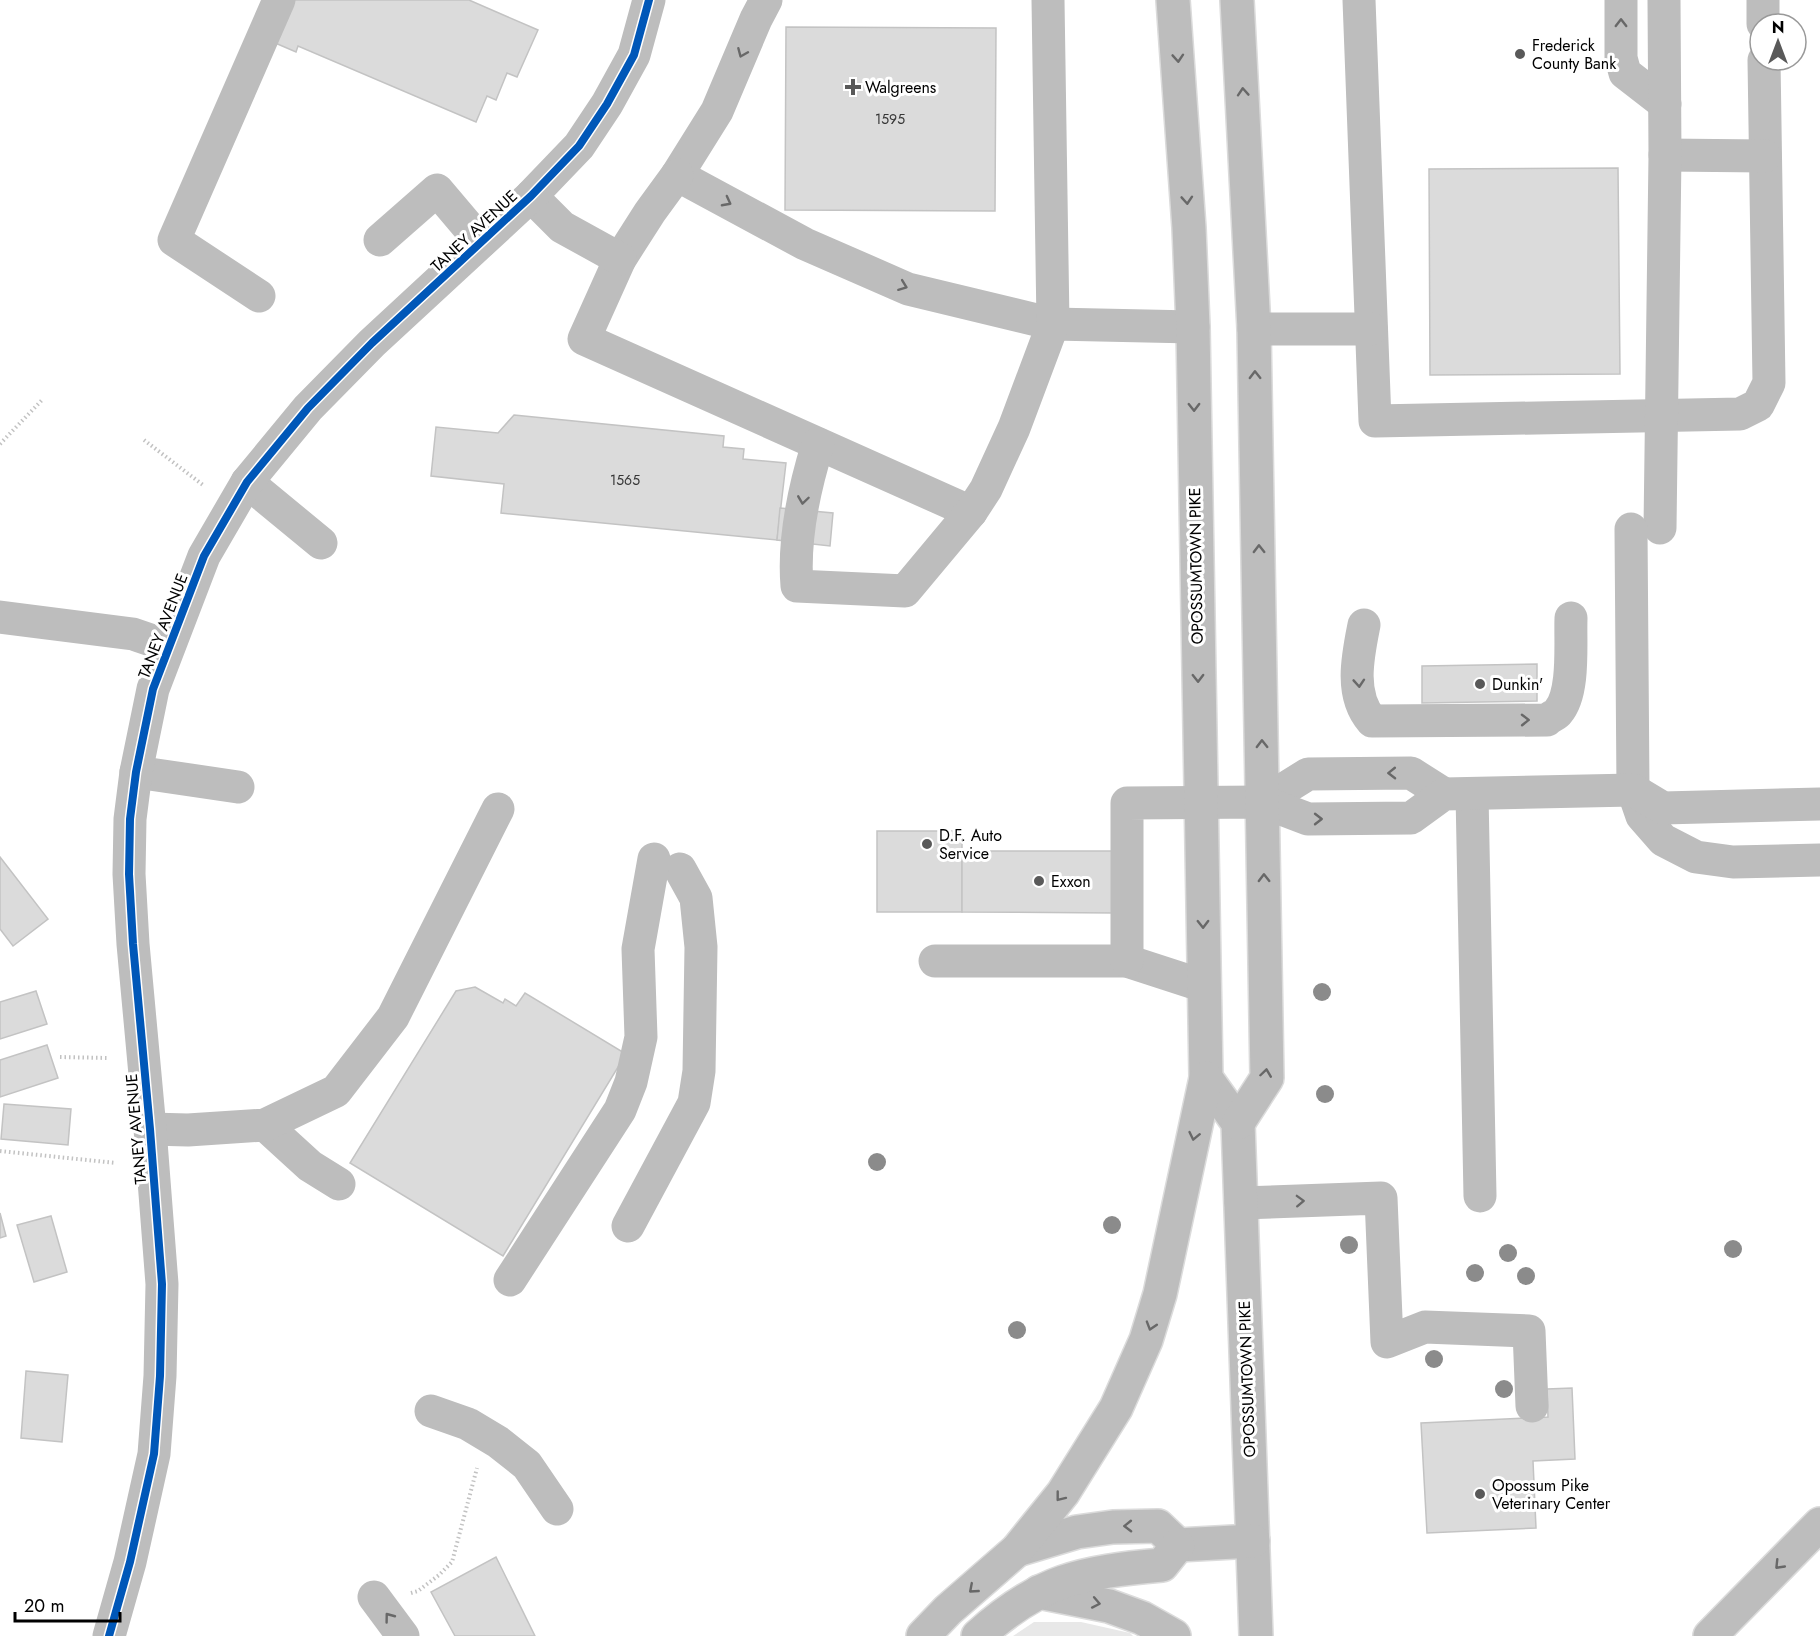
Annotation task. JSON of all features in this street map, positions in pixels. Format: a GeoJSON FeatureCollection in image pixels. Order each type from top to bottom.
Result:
{"type":"FeatureCollection","features":[{"type":"Feature","properties":{"kind":"main road"},"geometry":{"type":"LineString","coordinates":[[259,296],[174,240],[279,0]]}},
{"type":"Feature","properties":{"kind":"main road","name":"TANEY AVENUE"},"geometry":{"type":"LineString","coordinates":[[109,1636],[130,1562],[154,1454],[160,1376],[162,1284],[130,908],[130,819],[136,772],[153,688],[204,556],[248,482],[308,408],[372,343],[531,196],[579,146],[607,104],[634,55],[649,0]]}},
{"type":"Feature","properties":{"kind":"main road"},"geometry":{"type":"LineString","coordinates":[[766,0],[717,111],[620,259],[584,339],[970,512]]}},
{"type":"Feature","properties":{"kind":"main road"},"geometry":{"type":"LineString","coordinates":[[818,444],[805,485],[795,561],[797,585],[905,591],[986,489],[1014,428],[1053,324],[1047,0]]}},
{"type":"Feature","properties":{"kind":"main road","name":"OPOSSUMTOWN PIKE"},"geometry":{"type":"LineString","coordinates":[[1017,1550],[1063,1493],[1093,1448],[1136,1366],[1160,1294],[1206,1078],[1193,327],[1189,228],[1173,0]]}},
{"type":"Feature","properties":{"kind":"main road"},"geometry":{"type":"LineString","coordinates":[[1206,1078],[1238,1123],[1267,1078],[1254,328],[1237,0]]}},
{"type":"Feature","properties":{"kind":"main road"},"geometry":{"type":"LineString","coordinates":[[1359,0],[1375,421],[1740,414],[1758,405],[1768,383],[1764,72]]}},
{"type":"Feature","properties":{"kind":"main road"},"geometry":{"type":"LineString","coordinates":[[1621,0],[1621,58],[1625,73],[1665,104]]}},
{"type":"Feature","properties":{"kind":"main road"},"geometry":{"type":"LineString","coordinates":[[1664,0],[1665,155],[1660,415],[1646,528],[1633,790],[1642,816],[1663,840],[1696,856],[1733,862],[1820,860]]}},
{"type":"Feature","properties":{"kind":"main road"},"geometry":{"type":"LineString","coordinates":[[1665,155],[1765,156]]}},
{"type":"Feature","properties":{"kind":"main road"},"geometry":{"type":"LineString","coordinates":[[677,175],[805,244],[908,289],[1053,324],[1193,327]]}},
{"type":"Feature","properties":{"kind":"main road"},"geometry":{"type":"LineString","coordinates":[[380,240],[437,190],[481,242]]}},
{"type":"Feature","properties":{"kind":"main road"},"geometry":{"type":"LineString","coordinates":[[531,196],[562,227],[620,259]]}},
{"type":"Feature","properties":{"kind":"main road"},"geometry":{"type":"LineString","coordinates":[[1254,328],[1371,329]]}},
{"type":"Feature","properties":{"kind":"main road"},"geometry":{"type":"LineString","coordinates":[[248,482],[321,543]]}},
{"type":"Feature","properties":{"kind":"main road"},"geometry":{"type":"LineString","coordinates":[[1364,625],[1358,656],[1358,678],[1360,700],[1372,721],[1546,720],[1558,712],[1565,699],[1569,681],[1571,618]]}},
{"type":"Feature","properties":{"kind":"main road"},"geometry":{"type":"LineString","coordinates":[[4,620],[133,633],[168,646]]}},
{"type":"Feature","properties":{"kind":"main road"},"geometry":{"type":"LineString","coordinates":[[136,772],[238,788]]}},
{"type":"Feature","properties":{"kind":"main road"},"geometry":{"type":"LineString","coordinates":[[1263,802],[1308,774],[1411,773],[1458,794],[1633,790],[1663,808],[1820,804]]}},
{"type":"Feature","properties":{"kind":"main road"},"geometry":{"type":"LineString","coordinates":[[1127,961],[1127,803],[1263,802],[1308,819],[1411,818],[1458,794]]}},
{"type":"Feature","properties":{"kind":"main road"},"geometry":{"type":"LineString","coordinates":[[1458,794],[1480,1196]]}},
{"type":"Feature","properties":{"kind":"main road"},"geometry":{"type":"LineString","coordinates":[[150,1129],[188,1130],[265,1125],[336,1091],[393,1017],[498,808]]}},
{"type":"Feature","properties":{"kind":"main road"},"geometry":{"type":"LineString","coordinates":[[510,1280],[620,1110],[631,1083],[641,1037],[638,949],[667,864],[696,898],[701,947],[699,1071],[694,1103],[628,1226]]}},
{"type":"Feature","properties":{"kind":"main road"},"geometry":{"type":"LineString","coordinates":[[935,961],[1127,961],[1204,986]]}},
{"type":"Feature","properties":{"kind":"main road","name":"OPOSSUMTOWN PIKE"},"geometry":{"type":"LineString","coordinates":[[1238,1123],[1256,1636]]}},
{"type":"Feature","properties":{"kind":"main road"},"geometry":{"type":"LineString","coordinates":[[265,1125],[310,1166],[339,1184]]}},
{"type":"Feature","properties":{"kind":"main road"},"geometry":{"type":"LineString","coordinates":[[1241,1203],[1381,1198],[1387,1342],[1425,1327],[1529,1331],[1532,1406]]}},
{"type":"Feature","properties":{"kind":"main road"},"geometry":{"type":"LineString","coordinates":[[431,1412],[468,1424],[527,1465],[557,1509]]}},
{"type":"Feature","properties":{"kind":"main road"},"geometry":{"type":"LineString","coordinates":[[1710,1636],[1820,1524]]}},
{"type":"Feature","properties":{"kind":"main road"},"geometry":{"type":"LineString","coordinates":[[923,1636],[948,1610],[1017,1550],[1077,1532],[1113,1527],[1158,1526],[1178,1545],[1253,1541]]}},
{"type":"Feature","properties":{"kind":"main road"},"geometry":{"type":"LineString","coordinates":[[978,1636],[1000,1616],[1064,1580],[1092,1573],[1162,1565],[1178,1545]]}},
{"type":"Feature","properties":{"kind":"main road"},"geometry":{"type":"LineString","coordinates":[[1039,1592],[1109,1606],[1142,1617],[1174,1636]]}},
{"type":"Feature","properties":{"kind":"main road"},"geometry":{"type":"LineString","coordinates":[[374,1597],[404,1636]]}},
{"type":"Feature","properties":{"kind":"path"},"geometry":{"type":"LineString","coordinates":[[0,444],[43,399]]}},
{"type":"Feature","properties":{"kind":"path"},"geometry":{"type":"LineString","coordinates":[[144,440],[203,485]]}},
{"type":"Feature","properties":{"kind":"path"},"geometry":{"type":"LineString","coordinates":[[60,1057],[107,1059]]}},
{"type":"Feature","properties":{"kind":"path"},"geometry":{"type":"LineString","coordinates":[[0,1151],[116,1163]]}},
{"type":"Feature","properties":{"kind":"path"},"geometry":{"type":"LineString","coordinates":[[413,1602],[408,1593],[418,1591],[452,1563],[479,1459]]}},
{"type":"Feature","properties":{"kind":"shaded area"},"geometry":{"type":"Polygon","coordinates":[[[1034,1622],[1081,1622],[1130,1633],[1133,1636],[1013,1636],[1034,1622]]]}},
{"type":"Feature","properties":{"kind":"building"},"geometry":{"type":"Polygon","coordinates":[[[291,0],[469,0],[538,30],[517,77],[507,73],[496,100],[487,96],[476,122],[298,46],[296,52],[273,42],[291,0]]]}},
{"type":"Feature","properties":{"kind":"building"},"geometry":{"type":"Polygon","coordinates":[[[786,27],[996,28],[995,211],[785,210],[786,27]]]}},
{"type":"Feature","properties":{"kind":"building"},"geometry":{"type":"Polygon","coordinates":[[[1618,168],[1620,374],[1430,375],[1429,169],[1618,168]]]}},
{"type":"Feature","properties":{"kind":"building"},"geometry":{"type":"Polygon","coordinates":[[[514,415],[724,436],[723,447],[744,449],[743,459],[786,463],[777,540],[501,513],[504,484],[431,476],[436,427],[498,433],[514,415]]]}},
{"type":"Feature","properties":{"kind":"building"},"geometry":{"type":"Polygon","coordinates":[[[780,508],[833,513],[830,546],[777,540],[780,508]]]}},
{"type":"Feature","properties":{"kind":"building","name":"Dunkin'"},"geometry":{"type":"Polygon","coordinates":[[[1537,664],[1537,701],[1422,703],[1422,666],[1537,664]]]}},
{"type":"Feature","properties":{"kind":"building"},"geometry":{"type":"Polygon","coordinates":[[[877,831],[962,831],[962,912],[877,912],[877,831]]]}},
{"type":"Feature","properties":{"kind":"building","name":"Exxon"},"geometry":{"type":"Polygon","coordinates":[[[962,851],[1115,851],[1115,913],[962,912],[962,851]]]}},
{"type":"Feature","properties":{"kind":"building"},"geometry":{"type":"Polygon","coordinates":[[[0,857],[48,919],[13,946],[0,929],[0,857]]]}},
{"type":"Feature","properties":{"kind":"building"},"geometry":{"type":"Polygon","coordinates":[[[475,987],[503,1003],[505,999],[516,1006],[525,993],[626,1054],[503,1256],[350,1163],[456,991],[475,987]]]}},
{"type":"Feature","properties":{"kind":"building"},"geometry":{"type":"Polygon","coordinates":[[[36,991],[47,1024],[0,1039],[0,1002],[36,991]]]}},
{"type":"Feature","properties":{"kind":"building"},"geometry":{"type":"Polygon","coordinates":[[[47,1045],[58,1078],[0,1097],[0,1060],[47,1045]]]}},
{"type":"Feature","properties":{"kind":"building"},"geometry":{"type":"Polygon","coordinates":[[[4,1104],[71,1109],[68,1145],[1,1139],[4,1104]]]}},
{"type":"Feature","properties":{"kind":"building"},"geometry":{"type":"Polygon","coordinates":[[[0,1213],[6,1236],[0,1238],[0,1213]]]}},
{"type":"Feature","properties":{"kind":"building"},"geometry":{"type":"Polygon","coordinates":[[[51,1216],[67,1272],[34,1282],[17,1225],[51,1216]]]}},
{"type":"Feature","properties":{"kind":"building"},"geometry":{"type":"Polygon","coordinates":[[[26,1371],[68,1375],[62,1442],[21,1438],[26,1371]]]}},
{"type":"Feature","properties":{"kind":"building","name":"Opossum Pike Veterinary Center"},"geometry":{"type":"Polygon","coordinates":[[[1572,1388],[1575,1459],[1533,1461],[1536,1528],[1427,1533],[1421,1423],[1548,1417],[1547,1389],[1572,1388]]]}},
{"type":"Feature","properties":{"kind":"building"},"geometry":{"type":"Polygon","coordinates":[[[496,1557],[535,1636],[455,1636],[431,1592],[496,1557]]]}},
{"type":"Feature","properties":{"kind":"cycle path"},"geometry":{"type":"LineString","coordinates":[[109,1636],[130,1562],[154,1454],[160,1376],[162,1284],[129,874],[130,819],[136,772],[153,689],[204,556],[247,482],[308,408],[372,343],[531,196],[579,146],[607,104],[634,55],[649,0]]}},
{"type":"Feature","properties":{"kind":"place","name":"Frederick County Bank"},"geometry":{"type":"Point","coordinates":[1520,54]}},
{"type":"Feature","properties":{"kind":"place","name":"Walgreens"},"geometry":{"type":"Point","coordinates":[853,87]}},
{"type":"Feature","properties":{"kind":"place","name":"Dunkin'"},"geometry":{"type":"Point","coordinates":[1480,684]}},
{"type":"Feature","properties":{"kind":"place","name":"D.F. Auto Service"},"geometry":{"type":"Point","coordinates":[927,844]}},
{"type":"Feature","properties":{"kind":"place","name":"Exxon"},"geometry":{"type":"Point","coordinates":[1039,881]}},
{"type":"Feature","properties":{"kind":"place","name":"Opossum Pike Veterinary Center"},"geometry":{"type":"Point","coordinates":[1480,1494]}}]}
